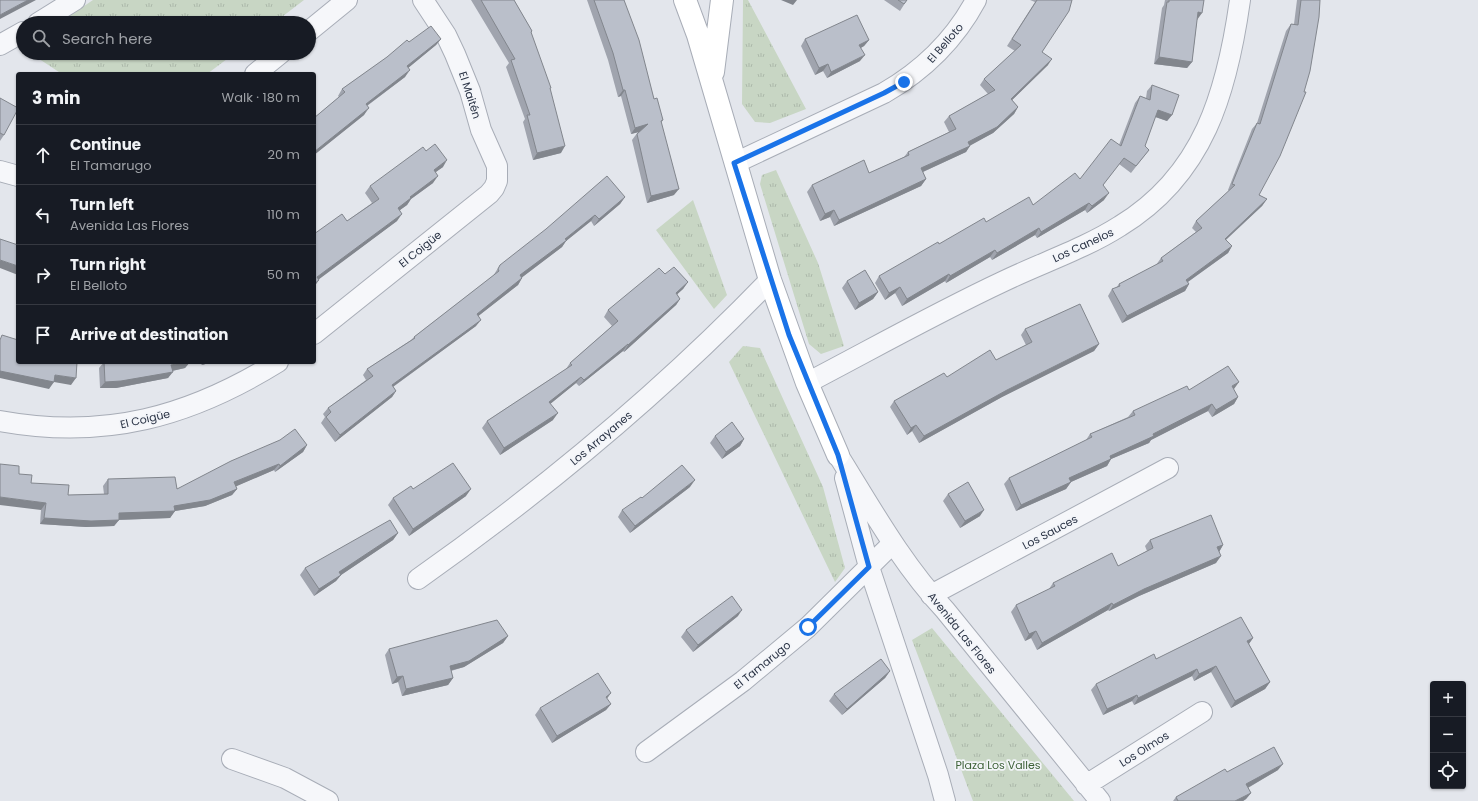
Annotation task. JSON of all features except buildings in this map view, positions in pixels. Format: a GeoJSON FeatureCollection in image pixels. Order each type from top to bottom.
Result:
{"type":"FeatureCollection","features":[{"type":"Feature","properties":{"kind":"street"},"geometry":{"type":"LineString","coordinates":[[49,16],[75,0]]}},
{"type":"Feature","properties":{"kind":"street"},"geometry":{"type":"LineString","coordinates":[[316,25],[347,0]]}},
{"type":"Feature","properties":{"kind":"street","name":"El Maitén"},"geometry":{"type":"LineString","coordinates":[[423,0],[446,35],[455,54],[470,91],[481,130],[497,166],[497,180],[494,188],[489,194]]}},
{"type":"Feature","properties":{"kind":"street","name":"Avenida Las Flores"},"geometry":{"type":"LineString","coordinates":[[685,0],[712,83],[734,163],[770,280],[808,383],[838,455],[869,567],[936,768],[945,801]]}},
{"type":"Feature","properties":{"kind":"street","name":"Avenida Las Flores"},"geometry":{"type":"LineString","coordinates":[[712,83],[722,0]]}},
{"type":"Feature","properties":{"kind":"street","name":"El Belloto"},"geometry":{"type":"LineString","coordinates":[[734,163],[884,93],[904,82],[922,68],[949,42],[966,18],[976,0]]}},
{"type":"Feature","properties":{"kind":"street","name":"Los Canelos"},"geometry":{"type":"LineString","coordinates":[[808,383],[1002,282],[1120,227],[1141,213],[1160,196],[1191,159],[1211,122],[1226,77],[1240,0]]}},
{"type":"Feature","properties":{"kind":"street"},"geometry":{"type":"LineString","coordinates":[[0,45],[16,36]]}},
{"type":"Feature","properties":{"kind":"street"},"geometry":{"type":"LineString","coordinates":[[258,72],[273,60]]}},
{"type":"Feature","properties":{"kind":"street"},"geometry":{"type":"LineString","coordinates":[[0,171],[16,175]]}},
{"type":"Feature","properties":{"kind":"street","name":"El Coigüe"},"geometry":{"type":"LineString","coordinates":[[316,332],[489,194]]}},
{"type":"Feature","properties":{"kind":"street","name":"Los Arrayanes"},"geometry":{"type":"LineString","coordinates":[[418,579],[472,541],[581,455],[636,408],[770,280]]}},
{"type":"Feature","properties":{"kind":"street","name":"El Coigüe"},"geometry":{"type":"LineString","coordinates":[[0,421],[30,425],[86,428],[145,420],[174,412],[211,398],[248,381],[275,364]]}},
{"type":"Feature","properties":{"kind":"street","name":"Avenida Las Flores"},"geometry":{"type":"LineString","coordinates":[[838,455],[892,544],[931,595],[945,610],[1086,786],[1100,801]]}},
{"type":"Feature","properties":{"kind":"street","name":"Los Sauces"},"geometry":{"type":"LineString","coordinates":[[931,595],[1168,468]]}},
{"type":"Feature","properties":{"kind":"street","name":"El Tamarugo"},"geometry":{"type":"LineString","coordinates":[[646,752],[743,681],[808,627],[892,544]]}},
{"type":"Feature","properties":{"kind":"street","name":"Los Olmos"},"geometry":{"type":"LineString","coordinates":[[1086,786],[1202,712]]}},
{"type":"Feature","properties":{"kind":"street"},"geometry":{"type":"LineString","coordinates":[[232,759],[285,778],[328,801]]}},
{"type":"Feature","properties":{"kind":"green space"},"geometry":{"type":"Polygon","coordinates":[[[93,0],[304,0],[283,16],[69,16],[93,0]]]}},
{"type":"Feature","properties":{"kind":"green space"},"geometry":{"type":"Polygon","coordinates":[[[743,0],[748,0],[806,109],[770,123],[755,122],[742,104],[743,0]]]}},
{"type":"Feature","properties":{"kind":"green space"},"geometry":{"type":"Polygon","coordinates":[[[41,60],[226,60],[210,72],[59,72],[41,60]]]}},
{"type":"Feature","properties":{"kind":"green space"},"geometry":{"type":"Polygon","coordinates":[[[776,170],[818,263],[844,346],[821,354],[809,344],[760,184],[762,175],[776,170]]]}},
{"type":"Feature","properties":{"kind":"green space"},"geometry":{"type":"Polygon","coordinates":[[[693,200],[727,295],[714,309],[656,230],[693,200]]]}},
{"type":"Feature","properties":{"kind":"green space"},"geometry":{"type":"Polygon","coordinates":[[[743,346],[760,348],[823,487],[845,568],[835,582],[729,362],[743,346]]]}},
{"type":"Feature","properties":{"kind":"green space","name":"Plaza Los Valles"},"geometry":{"type":"Polygon","coordinates":[[[932,628],[1074,801],[973,801],[912,640],[932,628]]]}},
{"type":"Feature","properties":{"kind":"route"},"geometry":{"type":"LineString","coordinates":[[808,627],[869,567],[838,455],[789,335],[770,280],[734,163],[884,93],[904,82]]}}]}
